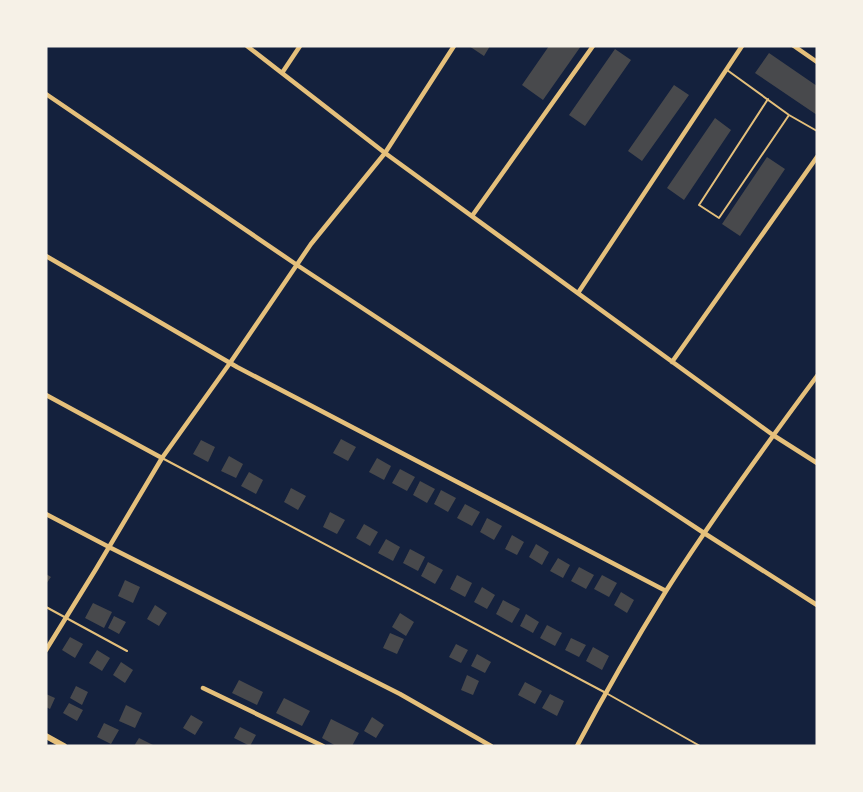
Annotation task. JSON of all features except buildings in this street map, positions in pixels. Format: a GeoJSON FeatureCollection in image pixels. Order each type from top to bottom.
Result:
{"type":"FeatureCollection","features":[{"type":"Feature","properties":{"kind":"main road"},"geometry":{"type":"LineString","coordinates":[[46,736],[64,746]]}},
{"type":"Feature","properties":{"kind":"street"},"geometry":{"type":"LineString","coordinates":[[247,46],[385,153],[773,435],[817,464]]}},
{"type":"Feature","properties":{"kind":"street"},"geometry":{"type":"LineString","coordinates":[[282,73],[300,46]]}},
{"type":"Feature","properties":{"kind":"street"},"geometry":{"type":"LineString","coordinates":[[46,650],[162,458],[230,363],[311,244],[385,153],[454,46]]}},
{"type":"Feature","properties":{"kind":"street"},"geometry":{"type":"LineString","coordinates":[[472,216],[593,46]]}},
{"type":"Feature","properties":{"kind":"street"},"geometry":{"type":"LineString","coordinates":[[578,293],[742,46]]}},
{"type":"Feature","properties":{"kind":"street"},"geometry":{"type":"LineString","coordinates":[[794,46],[817,62]]}},
{"type":"Feature","properties":{"kind":"street"},"geometry":{"type":"LineString","coordinates":[[46,94],[297,264],[817,605]]}},
{"type":"Feature","properties":{"kind":"street"},"geometry":{"type":"LineString","coordinates":[[672,362],[817,157]]}},
{"type":"Feature","properties":{"kind":"street"},"geometry":{"type":"LineString","coordinates":[[46,256],[230,363],[666,591]]}},
{"type":"Feature","properties":{"kind":"street"},"geometry":{"type":"LineString","coordinates":[[577,746],[666,591],[704,532],[817,376]]}},
{"type":"Feature","properties":{"kind":"street"},"geometry":{"type":"LineString","coordinates":[[46,395],[162,458]]}},
{"type":"Feature","properties":{"kind":"street"},"geometry":{"type":"LineString","coordinates":[[46,514],[400,694],[490,746]]}},
{"type":"Feature","properties":{"kind":"street"},"geometry":{"type":"LineString","coordinates":[[203,688],[323,746]]}},
{"type":"Feature","properties":{"kind":"lane"},"geometry":{"type":"LineString","coordinates":[[727,70],[789,115],[817,131]]}},
{"type":"Feature","properties":{"kind":"lane"},"geometry":{"type":"LineString","coordinates":[[768,100],[699,205],[719,218],[789,115]]}},
{"type":"Feature","properties":{"kind":"lane"},"geometry":{"type":"LineString","coordinates":[[162,458],[606,693],[700,746]]}},
{"type":"Feature","properties":{"kind":"lane"},"geometry":{"type":"LineString","coordinates":[[46,607],[127,651]]}}]}
